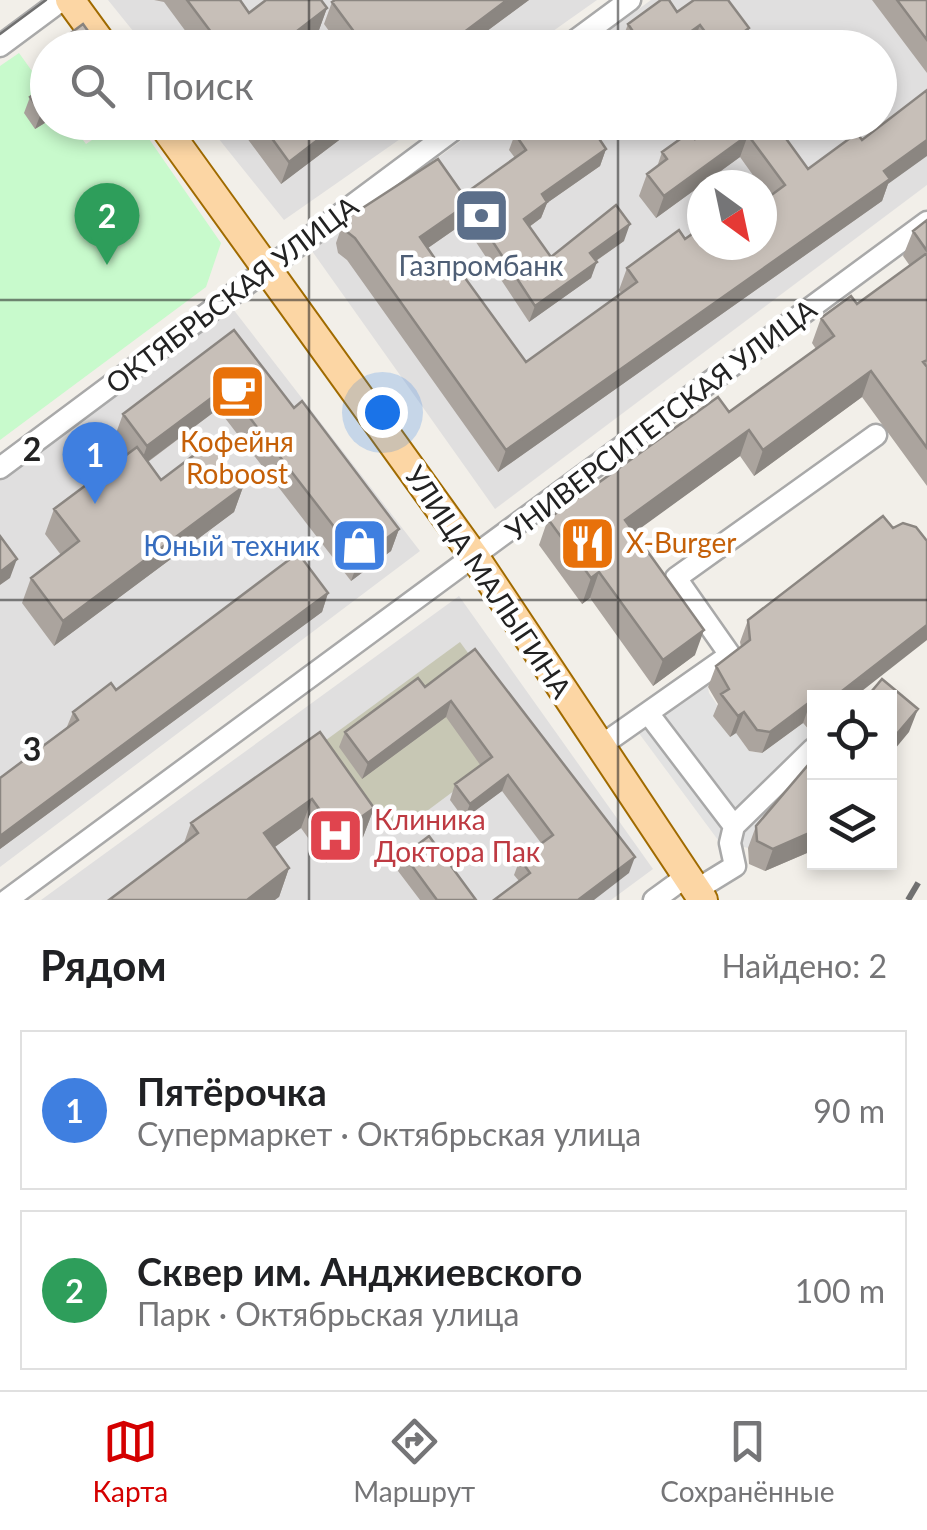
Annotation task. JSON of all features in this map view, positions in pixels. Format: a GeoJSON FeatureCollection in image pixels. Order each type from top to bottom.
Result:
{"type":"FeatureCollection","features":[{"type":"Feature","properties":{"kind":"main road"},"geometry":{"type":"LineString","coordinates":[[66,0],[90,30]]}},
{"type":"Feature","properties":{"kind":"main road","name":"УЛИЦА МАЛЫГИНА"},"geometry":{"type":"LineString","coordinates":[[174,140],[476,558],[695,889]]}},
{"type":"Feature","properties":{"kind":"street"},"geometry":{"type":"LineString","coordinates":[[0,46],[66,0]]}},
{"type":"Feature","properties":{"kind":"street"},"geometry":{"type":"LineString","coordinates":[[590,30],[630,0]]}},
{"type":"Feature","properties":{"kind":"street","name":"ОКТЯБРЬСКАЯ УЛИЦА"},"geometry":{"type":"LineString","coordinates":[[0,468],[440,140]]}},
{"type":"Feature","properties":{"kind":"street","name":"УНИВЕРСИТЕТСКАЯ УЛИЦА"},"geometry":{"type":"LineString","coordinates":[[7,900],[927,222]]}},
{"type":"Feature","properties":{"kind":"street"},"geometry":{"type":"LineString","coordinates":[[600,748],[730,655],[676,578],[876,435]]}},
{"type":"Feature","properties":{"kind":"street"},"geometry":{"type":"LineString","coordinates":[[648,713],[734,826]]}},
{"type":"Feature","properties":{"kind":"street"},"geometry":{"type":"LineString","coordinates":[[654,900],[695,889],[735,866],[730,843],[734,826],[807,755]]}},
{"type":"Feature","properties":{"kind":"shaded area"},"geometry":{"type":"Polygon","coordinates":[[[108,0],[597,0],[554,30],[132,30],[108,0]]]}},
{"type":"Feature","properties":{"kind":"shaded area"},"geometry":{"type":"Polygon","coordinates":[[[651,0],[927,0],[927,185],[495,509],[312,251],[462,140],[897,140],[897,30],[610,30],[651,0]]]}},
{"type":"Feature","properties":{"kind":"shaded area"},"geometry":{"type":"Polygon","coordinates":[[[220,140],[399,140],[284,220],[220,140]]]}},
{"type":"Feature","properties":{"kind":"shaded area"},"geometry":{"type":"Polygon","coordinates":[[[233,309],[420,551],[0,867],[0,481],[233,309]]]}},
{"type":"Feature","properties":{"kind":"shaded area"},"geometry":{"type":"Polygon","coordinates":[[[459,596],[653,869],[611,900],[41,900],[459,596]]]}},
{"type":"Feature","properties":{"kind":"shaded area"},"geometry":{"type":"Polygon","coordinates":[[[460,642],[518,721],[517,744],[396,834],[322,743],[460,642]]]}},
{"type":"Feature","properties":{"kind":"shaded area"},"geometry":{"type":"Polygon","coordinates":[[[706,676],[709,693],[749,751],[762,753],[803,723],[807,728],[807,778],[748,848],[718,840],[635,728],[706,676]]]}},
{"type":"Feature","properties":{"kind":"green space"},"geometry":{"type":"Polygon","coordinates":[[[19,53],[30,68],[30,140],[83,140],[86,144],[92,140],[150,140],[221,243],[206,287],[0,440],[0,66],[19,53]]]}},
{"type":"Feature","properties":{"kind":"building"},"geometry":{"type":"Polygon","coordinates":[[[187,0],[240,0],[249,13],[266,0],[321,0],[327,8],[298,30],[210,30],[187,0]]]}},
{"type":"Feature","properties":{"kind":"building"},"geometry":{"type":"Polygon","coordinates":[[[507,0],[467,30],[353,30],[332,2],[507,0]]]}},
{"type":"Feature","properties":{"kind":"building"},"geometry":{"type":"Polygon","coordinates":[[[661,0],[669,0],[677,12],[694,0],[728,0],[749,28],[704,30],[700,25],[693,30],[632,30],[628,24],[661,0]]]}},
{"type":"Feature","properties":{"kind":"building"},"geometry":{"type":"Polygon","coordinates":[[[897,0],[927,0],[927,40],[897,0]]]}},
{"type":"Feature","properties":{"kind":"building"},"geometry":{"type":"Polygon","coordinates":[[[927,90],[927,140],[884,171],[890,179],[777,259],[777,191],[785,185],[752,140],[787,140],[808,169],[847,140],[897,140],[897,113],[927,90]]]}},
{"type":"Feature","properties":{"kind":"building"},"geometry":{"type":"Polygon","coordinates":[[[273,140],[318,140],[289,162],[273,140]]]}},
{"type":"Feature","properties":{"kind":"building"},"geometry":{"type":"Polygon","coordinates":[[[519,140],[600,140],[606,149],[542,194],[547,202],[524,219],[551,257],[616,205],[630,224],[590,253],[597,262],[535,306],[463,195],[526,150],[519,140]]]}},
{"type":"Feature","properties":{"kind":"building"},"geometry":{"type":"Polygon","coordinates":[[[679,140],[741,140],[700,170],[687,170],[687,179],[664,196],[647,174],[667,159],[662,152],[679,140]]]}},
{"type":"Feature","properties":{"kind":"building"},"geometry":{"type":"Polygon","coordinates":[[[438,159],[469,203],[420,237],[449,279],[460,271],[526,362],[637,282],[627,268],[679,230],[685,239],[687,260],[775,260],[506,450],[355,238],[346,231],[344,220],[438,159]]]}},
{"type":"Feature","properties":{"kind":"building"},"geometry":{"type":"Polygon","coordinates":[[[927,220],[927,251],[913,231],[927,220]]]}},
{"type":"Feature","properties":{"kind":"building"},"geometry":{"type":"Polygon","coordinates":[[[927,253],[927,360],[923,362],[927,367],[927,448],[871,371],[763,450],[749,430],[625,520],[704,630],[663,660],[599,572],[591,578],[548,519],[718,397],[729,412],[834,336],[821,318],[851,296],[857,304],[927,253]]]}},
{"type":"Feature","properties":{"kind":"building"},"geometry":{"type":"Polygon","coordinates":[[[234,330],[294,408],[302,401],[399,529],[359,559],[226,387],[147,446],[123,414],[234,330]]]}},
{"type":"Feature","properties":{"kind":"building"},"geometry":{"type":"Polygon","coordinates":[[[210,443],[243,487],[63,621],[31,578],[79,541],[54,509],[137,447],[161,480],[210,443]]]}},
{"type":"Feature","properties":{"kind":"building"},"geometry":{"type":"Polygon","coordinates":[[[883,516],[893,528],[903,523],[916,527],[927,541],[927,625],[843,690],[807,690],[807,704],[770,732],[757,730],[744,712],[738,716],[721,694],[729,689],[716,666],[750,640],[748,620],[883,516]]]}},
{"type":"Feature","properties":{"kind":"building"},"geometry":{"type":"Polygon","coordinates":[[[0,536],[17,559],[0,572],[0,536]]]}},
{"type":"Feature","properties":{"kind":"building"},"geometry":{"type":"Polygon","coordinates":[[[298,553],[328,593],[0,836],[0,778],[78,720],[73,712],[111,683],[116,690],[298,553]]]}},
{"type":"Feature","properties":{"kind":"building"},"geometry":{"type":"Polygon","coordinates":[[[475,649],[635,857],[578,900],[494,900],[530,873],[520,859],[553,835],[508,775],[470,804],[455,784],[492,757],[451,701],[368,763],[345,732],[418,678],[425,687],[475,649]]]}},
{"type":"Feature","properties":{"kind":"building"},"geometry":{"type":"Polygon","coordinates":[[[882,679],[895,690],[873,690],[882,679]]]}},
{"type":"Feature","properties":{"kind":"building"},"geometry":{"type":"Polygon","coordinates":[[[897,692],[918,709],[897,734],[897,692]]]}},
{"type":"Feature","properties":{"kind":"building"},"geometry":{"type":"Polygon","coordinates":[[[320,732],[374,808],[337,834],[312,799],[264,833],[289,868],[247,900],[109,900],[198,833],[191,823],[320,732]]]}},
{"type":"Feature","properties":{"kind":"building"},"geometry":{"type":"Polygon","coordinates":[[[807,766],[807,834],[773,849],[757,841],[756,826],[807,766]]]}},
{"type":"Feature","properties":{"kind":"building"},"geometry":{"type":"Polygon","coordinates":[[[429,836],[476,900],[437,900],[404,855],[429,836]]]}},
{"type":"Feature","properties":{"kind":"tram line"},"geometry":{"type":"LineString","coordinates":[[0,34],[46,0]]}},
{"type":"Feature","properties":{"kind":"railway"},"geometry":{"type":"LineString","coordinates":[[908,900],[927,868]]}},
{"type":"Feature","properties":{"kind":"place","name":"Газпромбанк"},"geometry":{"type":"Point","coordinates":[481,215]}},
{"type":"Feature","properties":{"kind":"place","name":"Сквер им. Анджиевского"},"geometry":{"type":"Point","coordinates":[107,265]}},
{"type":"Feature","properties":{"kind":"place","name":"Кофейня Roboost"},"geometry":{"type":"Point","coordinates":[237,391]}},
{"type":"Feature","properties":{"kind":"place","name":"Пятёрочка"},"geometry":{"type":"Point","coordinates":[95,504]}},
{"type":"Feature","properties":{"kind":"place","name":"X-Burger"},"geometry":{"type":"Point","coordinates":[587,543]}},
{"type":"Feature","properties":{"kind":"place","name":"Юный техник"},"geometry":{"type":"Point","coordinates":[359,546]}},
{"type":"Feature","properties":{"kind":"place","name":"Клиника Доктора Пак"},"geometry":{"type":"Point","coordinates":[335,836]}}]}
